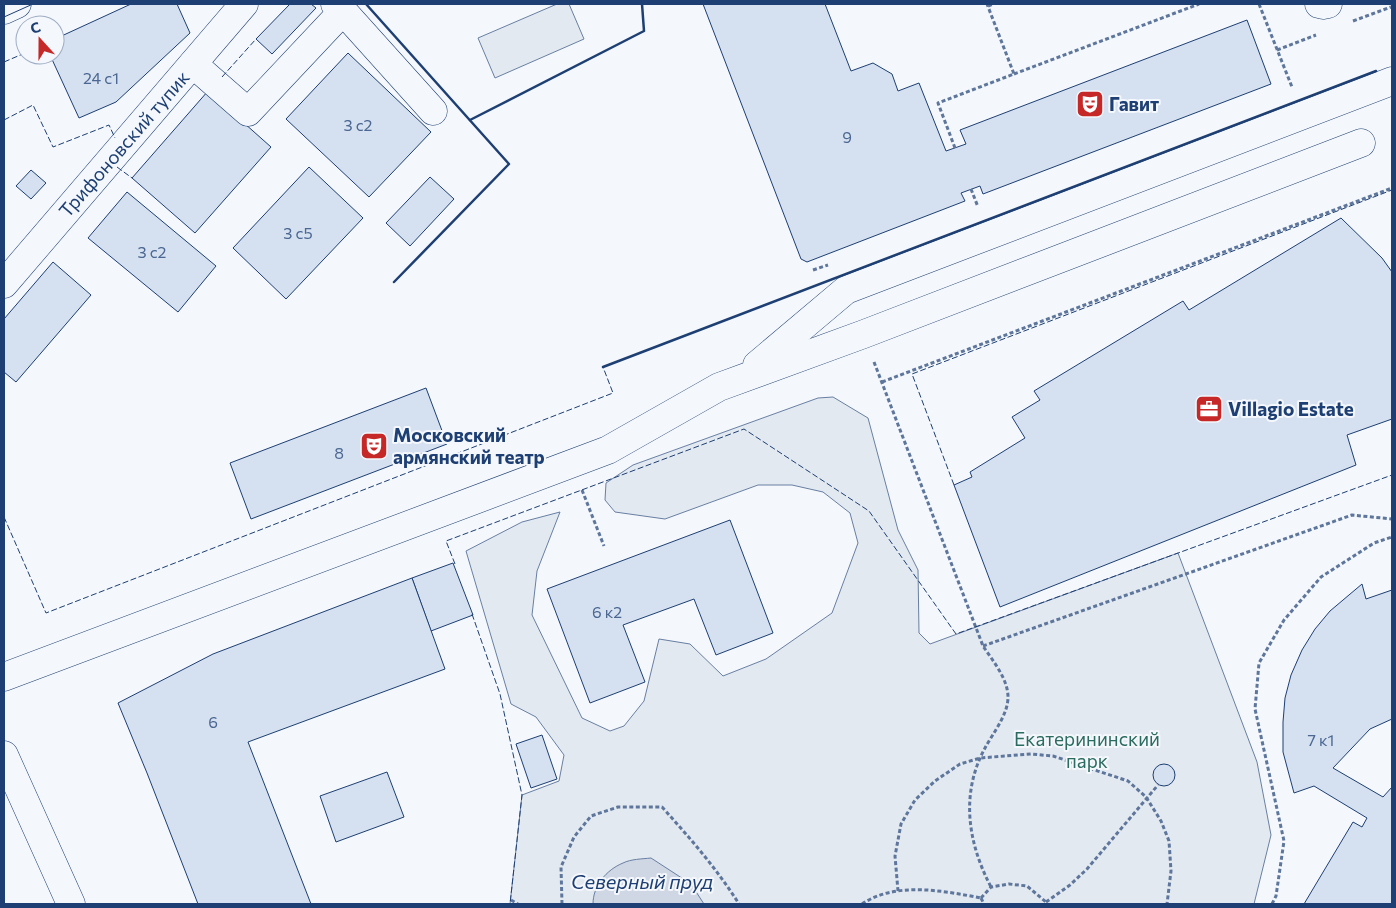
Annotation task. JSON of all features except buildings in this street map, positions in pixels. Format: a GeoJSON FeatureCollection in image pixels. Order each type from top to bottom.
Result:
{"type":"FeatureCollection","features":[{"type":"Feature","properties":{"kind":"street"},"geometry":{"type":"LineString","coordinates":[[4,10],[17,4]]}},
{"type":"Feature","properties":{"kind":"street","name":"Трифоновский тупик"},"geometry":{"type":"LineString","coordinates":[[4,284],[244,4]]}},
{"type":"Feature","properties":{"kind":"street"},"geometry":{"type":"LineString","coordinates":[[1319,4],[1323,6],[1328,4]]}},
{"type":"Feature","properties":{"kind":"street"},"geometry":{"type":"LineString","coordinates":[[193,64],[248,112],[339,7],[433,111]]}},
{"type":"Feature","properties":{"kind":"street"},"geometry":{"type":"LineString","coordinates":[[743,378],[846,290],[1392,81]]}},
{"type":"Feature","properties":{"kind":"street"},"geometry":{"type":"LineString","coordinates":[[4,676],[608,450],[719,387],[864,334],[1361,143]]}},
{"type":"Feature","properties":{"kind":"street"},"geometry":{"type":"LineString","coordinates":[[4,755],[71,904]]}},
{"type":"Feature","properties":{"kind":"path"},"geometry":{"type":"LineString","coordinates":[[993,4],[988,5],[1014,74]]}},
{"type":"Feature","properties":{"kind":"path"},"geometry":{"type":"LineString","coordinates":[[955,148],[938,104],[1199,4]]}},
{"type":"Feature","properties":{"kind":"path"},"geometry":{"type":"LineString","coordinates":[[1260,4],[1292,87]]}},
{"type":"Feature","properties":{"kind":"path"},"geometry":{"type":"LineString","coordinates":[[1347,24],[1391,7]]}},
{"type":"Feature","properties":{"kind":"path"},"geometry":{"type":"LineString","coordinates":[[1277,50],[1320,34]]}},
{"type":"Feature","properties":{"kind":"path"},"geometry":{"type":"LineString","coordinates":[[991,887],[980,867],[974,846],[969,809],[972,783],[980,758],[1007,708],[1008,695],[1005,681],[983,646],[882,382],[1392,188]]}},
{"type":"Feature","properties":{"kind":"path"},"geometry":{"type":"LineString","coordinates":[[971,189],[978,207],[987,204]]}},
{"type":"Feature","properties":{"kind":"path"},"geometry":{"type":"LineString","coordinates":[[813,270],[832,263]]}},
{"type":"Feature","properties":{"kind":"path"},"geometry":{"type":"LineString","coordinates":[[572,464],[604,546]]}},
{"type":"Feature","properties":{"kind":"path"},"geometry":{"type":"LineString","coordinates":[[983,646],[1352,515],[1392,519]]}},
{"type":"Feature","properties":{"kind":"path"},"geometry":{"type":"LineString","coordinates":[[1272,904],[1276,896],[1284,841],[1254,709],[1259,663],[1284,620],[1321,577],[1374,544],[1392,537]]}},
{"type":"Feature","properties":{"kind":"path"},"geometry":{"type":"LineString","coordinates":[[898,892],[896,856],[901,824],[915,800],[935,781],[960,764],[980,758],[1031,754],[1053,756],[1128,781],[1146,797],[1161,821],[1169,841],[1171,871],[1167,904]]}},
{"type":"Feature","properties":{"kind":"path"},"geometry":{"type":"LineString","coordinates":[[981,898],[991,887],[1009,884],[1027,886],[1046,903],[1087,870],[1158,784]]}},
{"type":"Feature","properties":{"kind":"path"},"geometry":{"type":"LineString","coordinates":[[561,904],[561,867],[574,837],[591,816],[618,807],[662,807],[692,840],[739,904]]}},
{"type":"Feature","properties":{"kind":"path"},"geometry":{"type":"LineString","coordinates":[[862,904],[870,899],[898,892],[940,891],[981,898]]}},
{"type":"Feature","properties":{"kind":"path"},"geometry":{"type":"LineString","coordinates":[[981,898],[984,904]]}},
{"type":"Feature","properties":{"kind":"path"},"geometry":{"type":"LineString","coordinates":[[511,900],[518,904]]}},
{"type":"Feature","properties":{"kind":"green space"},"geometry":{"type":"Polygon","coordinates":[[[557,4],[569,4],[584,39],[495,78],[478,38],[557,4]]]}},
{"type":"Feature","properties":{"kind":"green space","name":"Екатерининский парк"},"geometry":{"type":"Polygon","coordinates":[[[833,397],[868,418],[898,530],[918,570],[919,633],[930,644],[1178,553],[1257,762],[1271,835],[1254,904],[510,904],[522,795],[559,781],[564,755],[536,717],[511,704],[466,551],[522,522],[560,512],[537,571],[532,615],[582,718],[610,731],[624,726],[644,701],[659,639],[690,644],[723,676],[766,659],[832,613],[858,543],[850,513],[823,492],[792,485],[758,485],[665,519],[615,512],[605,500],[606,483],[633,465],[818,398],[833,397]]]}},
{"type":"Feature","properties":{"kind":"water","name":"Северный пруд"},"geometry":{"type":"Polygon","coordinates":[[[651,858],[691,884],[704,904],[593,904],[598,885],[611,870],[629,861],[651,858]]]}},
{"type":"Feature","properties":{"kind":"tram line"},"geometry":{"type":"LineString","coordinates":[[4,17],[33,4]]}},
{"type":"Feature","properties":{"kind":"fence"},"geometry":{"type":"LineString","coordinates":[[222,77],[256,39]]}},
{"type":"Feature","properties":{"kind":"fence"},"geometry":{"type":"LineString","coordinates":[[4,62],[15,57]]}},
{"type":"Feature","properties":{"kind":"fence"},"geometry":{"type":"LineString","coordinates":[[4,120],[33,105],[53,147],[109,125],[115,138]]}},
{"type":"Feature","properties":{"kind":"fence"},"geometry":{"type":"LineString","coordinates":[[117,167],[132,178]]}},
{"type":"Feature","properties":{"kind":"fence"},"geometry":{"type":"LineString","coordinates":[[954,485],[912,374],[1392,190]]}},
{"type":"Feature","properties":{"kind":"fence"},"geometry":{"type":"LineString","coordinates":[[4,517],[46,613],[613,393],[603,367]]}},
{"type":"Feature","properties":{"kind":"fence"},"geometry":{"type":"LineString","coordinates":[[455,564],[446,541],[744,429],[869,511],[956,634],[1392,475]]}},
{"type":"Feature","properties":{"kind":"fence"},"geometry":{"type":"LineString","coordinates":[[472,614],[500,694],[522,795],[510,904]]}},
{"type":"Feature","properties":{"kind":"wall"},"geometry":{"type":"LineString","coordinates":[[366,4],[509,164],[394,282]]}},
{"type":"Feature","properties":{"kind":"wall"},"geometry":{"type":"LineString","coordinates":[[470,120],[644,31],[642,4]]}},
{"type":"Feature","properties":{"kind":"wall"},"geometry":{"type":"LineString","coordinates":[[603,367],[1376,71]]}},
{"type":"Feature","properties":{"kind":"place","name":"Гавит"},"geometry":{"type":"Point","coordinates":[1090,104]}},
{"type":"Feature","properties":{"kind":"place","name":"Villagio Estate"},"geometry":{"type":"Point","coordinates":[1209,409]}},
{"type":"Feature","properties":{"kind":"place","name":"Московский армянский театр"},"geometry":{"type":"Point","coordinates":[374,446]}}]}
